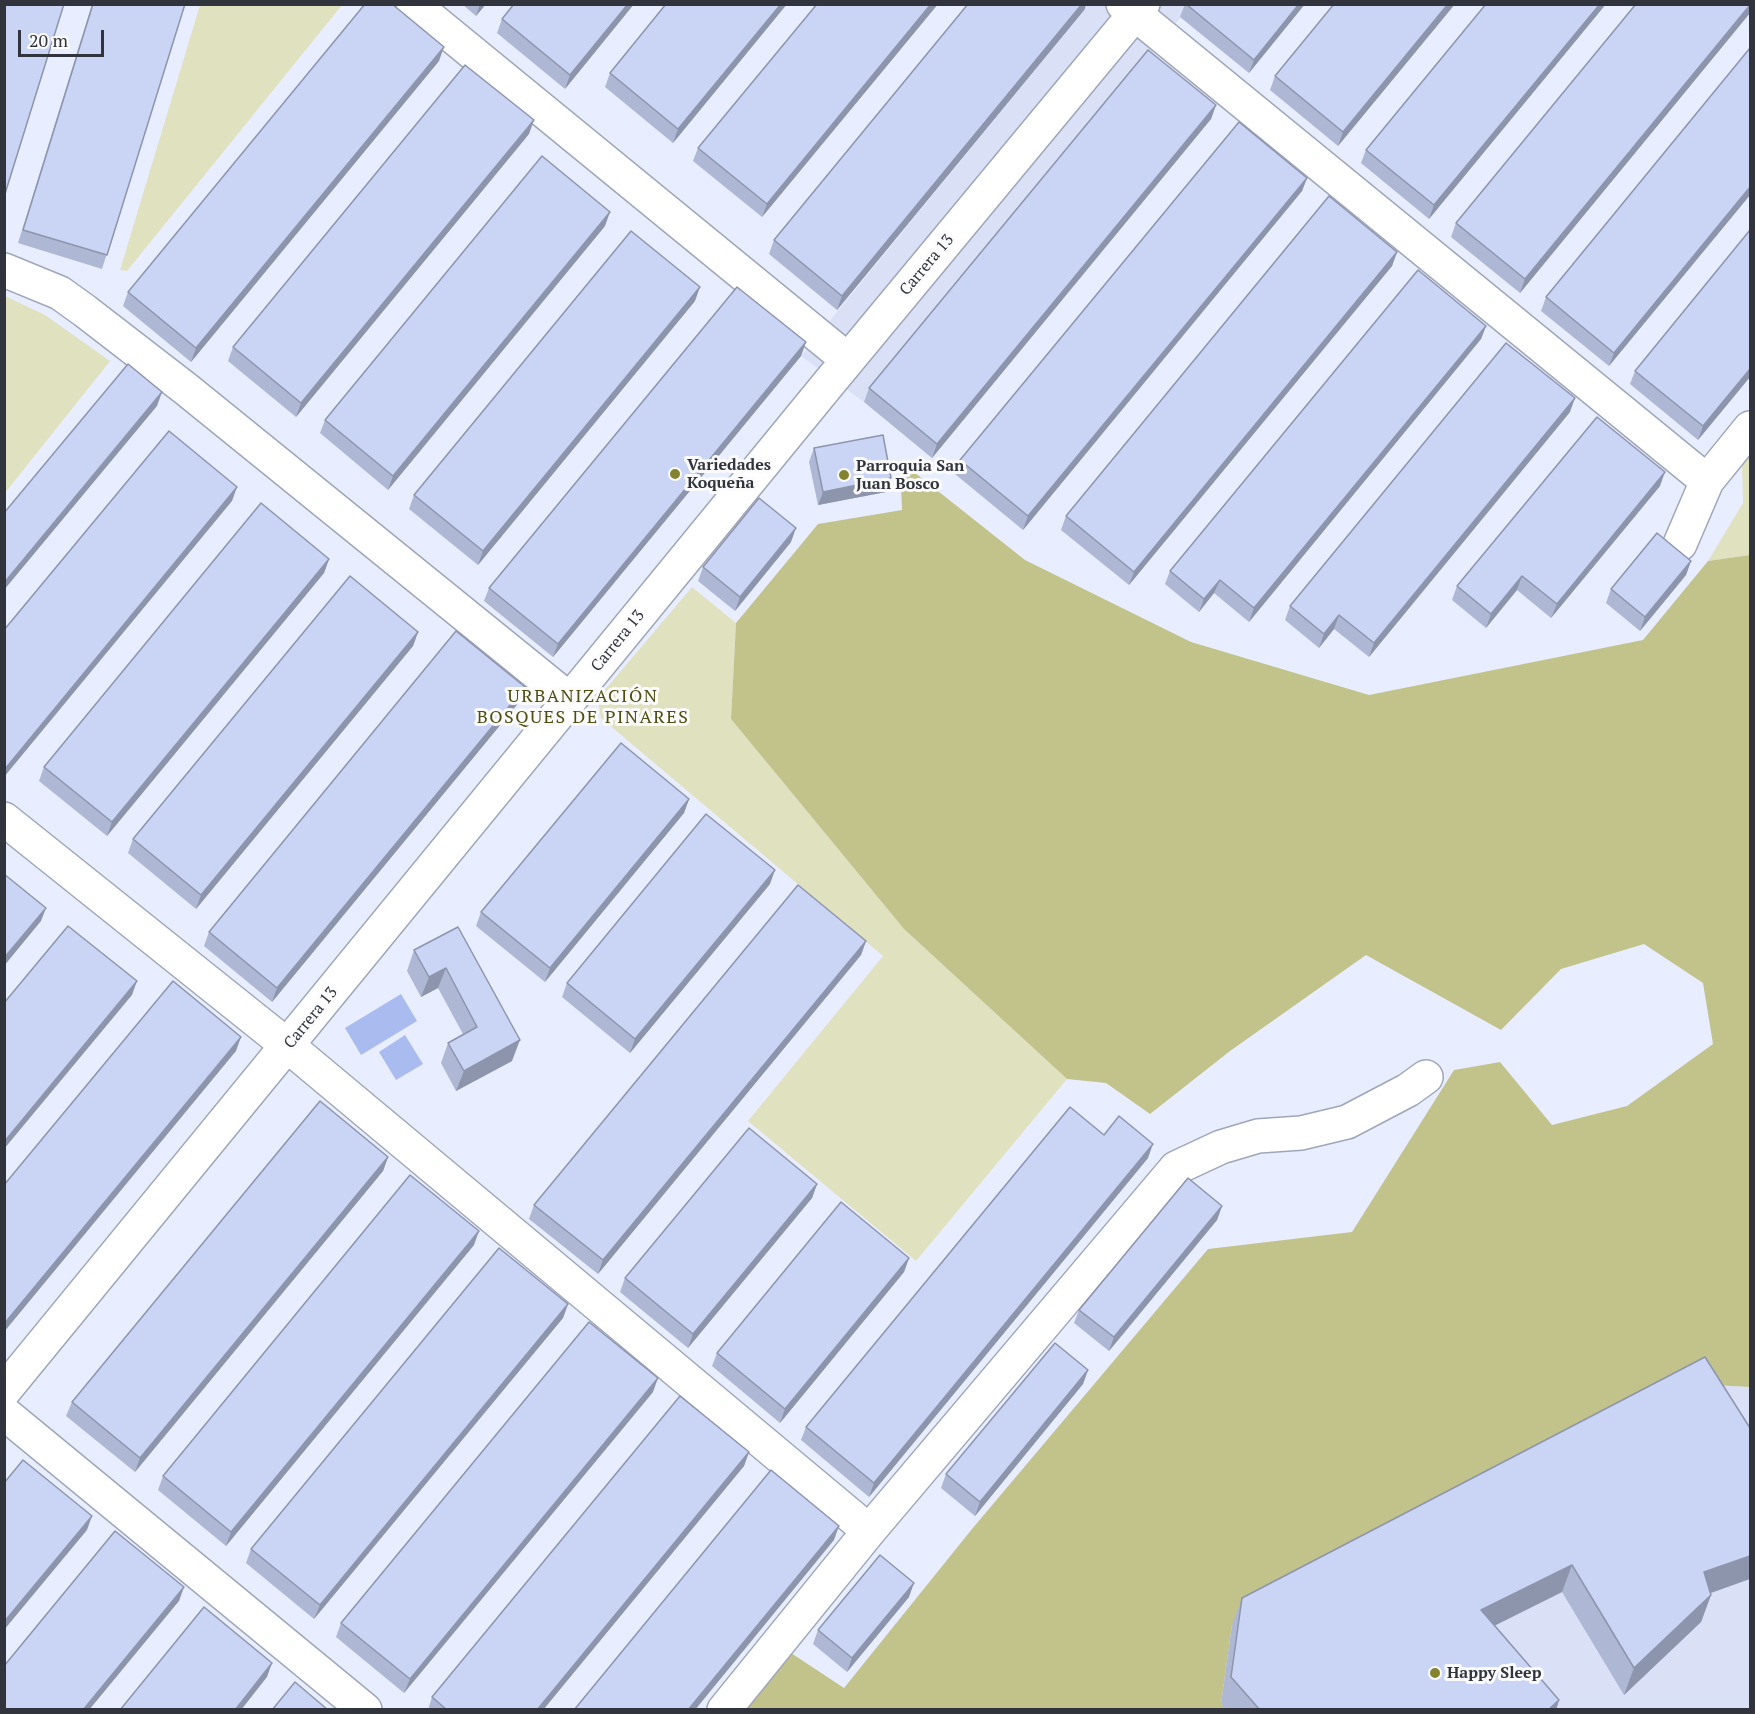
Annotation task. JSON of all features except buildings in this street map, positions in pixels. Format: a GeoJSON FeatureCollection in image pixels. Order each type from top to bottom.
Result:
{"type":"FeatureCollection","features":[{"type":"Feature","properties":{"kind":"street"},"geometry":{"type":"LineString","coordinates":[[413,4],[848,360]]}},
{"type":"Feature","properties":{"kind":"street"},"geometry":{"type":"LineString","coordinates":[[1134,8],[1707,481]]}},
{"type":"Feature","properties":{"kind":"street","name":"Carrera 13"},"geometry":{"type":"LineString","coordinates":[[4,1391],[1134,8]]}},
{"type":"Feature","properties":{"kind":"street"},"geometry":{"type":"LineString","coordinates":[[4,270],[60,293],[85,311],[186,389],[570,700]]}},
{"type":"Feature","properties":{"kind":"street"},"geometry":{"type":"LineString","coordinates":[[1680,544],[1707,481],[1750,428]]}},
{"type":"Feature","properties":{"kind":"street"},"geometry":{"type":"LineString","coordinates":[[4,819],[288,1046],[869,1532]]}},
{"type":"Feature","properties":{"kind":"street"},"geometry":{"type":"LineString","coordinates":[[724,1710],[869,1532],[1176,1168],[1221,1147],[1258,1136],[1301,1133],[1347,1122],[1408,1090],[1426,1077]]}},
{"type":"Feature","properties":{"kind":"street"},"geometry":{"type":"LineString","coordinates":[[4,1413],[365,1710]]}},
{"type":"Feature","properties":{"kind":"shaded area"},"geometry":{"type":"Polygon","coordinates":[[[1088,5],[1191,5],[864,402],[801,356],[1088,5]]]}},
{"type":"Feature","properties":{"kind":"shaded area"},"geometry":{"type":"Polygon","coordinates":[[[1695,1384],[1750,1387],[1750,1709],[1226,1710],[1221,1704],[1232,1625],[1695,1384]]]}},
{"type":"Feature","properties":{"kind":"green space"},"geometry":{"type":"Polygon","coordinates":[[[200,5],[342,5],[127,271],[120,270],[200,5]]]}},
{"type":"Feature","properties":{"kind":"green space"},"geometry":{"type":"Polygon","coordinates":[[[5,296],[45,315],[110,361],[5,493],[5,296]]]}},
{"type":"Feature","properties":{"kind":"green space"},"geometry":{"type":"Polygon","coordinates":[[[1750,455],[1750,555],[1708,561],[1743,503],[1742,465],[1750,455]]]}},
{"type":"Feature","properties":{"kind":"green space"},"geometry":{"type":"Polygon","coordinates":[[[900,461],[1025,560],[1191,642],[1369,695],[1643,640],[1708,561],[1750,555],[1750,1387],[1695,1384],[1232,1625],[1221,1704],[1226,1709],[740,1709],[788,1651],[844,1688],[972,1529],[1208,1249],[1352,1232],[1454,1070],[1500,1062],[1552,1125],[1627,1106],[1713,1044],[1703,983],[1644,944],[1561,969],[1501,1030],[1366,955],[1230,1051],[1150,1114],[1106,1083],[1067,1079],[904,929],[731,719],[736,623],[818,524],[902,510],[900,461]]]}},
{"type":"Feature","properties":{"kind":"green space"},"geometry":{"type":"Polygon","coordinates":[[[692,587],[736,623],[731,719],[904,929],[1067,1079],[916,1261],[748,1121],[883,956],[601,718],[598,698],[692,587]]]}},
{"type":"Feature","properties":{"kind":"water"},"geometry":{"type":"Polygon","coordinates":[[[401,994],[417,1021],[361,1055],[345,1028],[401,994]]]}},
{"type":"Feature","properties":{"kind":"water"},"geometry":{"type":"Polygon","coordinates":[[[405,1035],[423,1064],[396,1080],[379,1052],[405,1035]]]}},
{"type":"Feature","properties":{"kind":"place","name":"Variedades Koqueña"},"geometry":{"type":"Point","coordinates":[675,474]}},
{"type":"Feature","properties":{"kind":"place","name":"Parroquia San Juan Bosco"},"geometry":{"type":"Point","coordinates":[844,475]}},
{"type":"Feature","properties":{"kind":"place","name":"Happy Sleep"},"geometry":{"type":"Point","coordinates":[1435,1673]}},
{"type":"Feature","properties":{"kind":"district","name":"URBANIZACIÓN BOSQUES DE PINARES"},"geometry":{"type":"Point","coordinates":[583,707]}}]}
